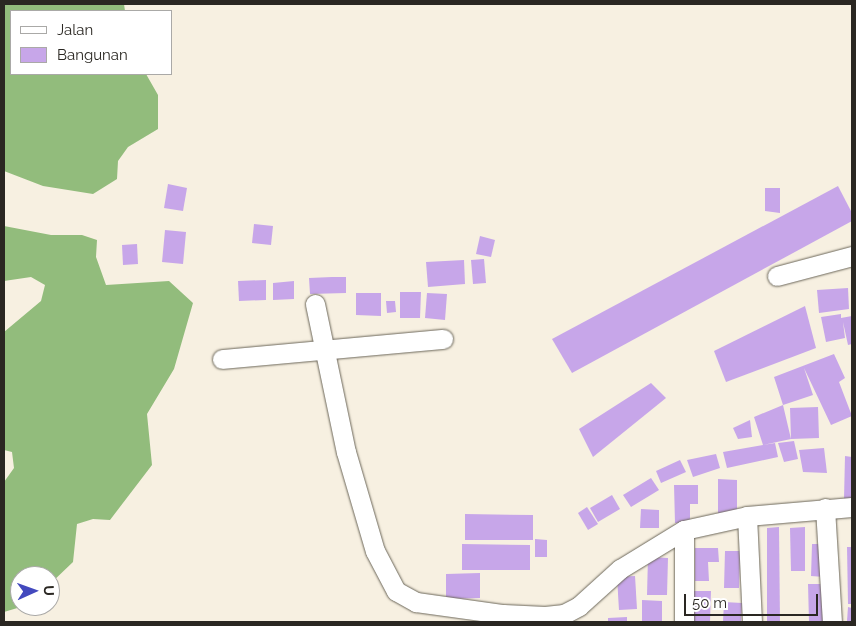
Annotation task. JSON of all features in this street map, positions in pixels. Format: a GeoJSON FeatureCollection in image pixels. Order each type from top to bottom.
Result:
{"type":"FeatureCollection","features":[{"type":"Feature","properties":{"kind":"street"},"geometry":{"type":"LineString","coordinates":[[778,276],[852,256]]}},
{"type":"Feature","properties":{"kind":"street"},"geometry":{"type":"LineString","coordinates":[[315,304],[323,348],[366,524],[382,568],[396,591],[407,598],[433,606],[564,618],[620,569],[684,530],[747,516],[852,507]]}},
{"type":"Feature","properties":{"kind":"street"},"geometry":{"type":"LineString","coordinates":[[222,358],[443,339]]}},
{"type":"Feature","properties":{"kind":"street"},"geometry":{"type":"LineString","coordinates":[[825,508],[832,622]]}},
{"type":"Feature","properties":{"kind":"street"},"geometry":{"type":"LineString","coordinates":[[747,516],[752,622]]}},
{"type":"Feature","properties":{"kind":"street"},"geometry":{"type":"LineString","coordinates":[[684,530],[684,622]]}},
{"type":"Feature","properties":{"kind":"green space"},"geometry":{"type":"Polygon","coordinates":[[[4,4],[124,4],[125,10],[10,10],[10,75],[147,75],[158,95],[158,129],[128,147],[118,161],[117,179],[93,194],[43,186],[4,171],[4,4]]]}},
{"type":"Feature","properties":{"kind":"green space"},"geometry":{"type":"Polygon","coordinates":[[[4,226],[51,235],[82,235],[97,240],[96,257],[106,285],[169,281],[193,303],[174,369],[147,414],[152,465],[110,520],[93,519],[77,524],[73,562],[60,574],[60,566],[10,566],[10,610],[4,612],[4,482],[14,468],[12,452],[4,450],[4,332],[41,301],[45,285],[31,277],[4,281],[4,226]]]}},
{"type":"Feature","properties":{"kind":"building"},"geometry":{"type":"Polygon","coordinates":[[[168,184],[187,188],[183,211],[164,208],[168,184]]]}},
{"type":"Feature","properties":{"kind":"building"},"geometry":{"type":"Polygon","coordinates":[[[838,186],[852,213],[852,221],[572,373],[552,339],[838,186]]]}},
{"type":"Feature","properties":{"kind":"building"},"geometry":{"type":"Polygon","coordinates":[[[765,188],[780,188],[780,213],[765,211],[765,188]]]}},
{"type":"Feature","properties":{"kind":"building"},"geometry":{"type":"Polygon","coordinates":[[[254,224],[273,226],[271,245],[252,243],[254,224]]]}},
{"type":"Feature","properties":{"kind":"building"},"geometry":{"type":"Polygon","coordinates":[[[165,230],[186,232],[183,264],[162,262],[165,230]]]}},
{"type":"Feature","properties":{"kind":"building"},"geometry":{"type":"Polygon","coordinates":[[[480,236],[495,240],[491,257],[476,254],[480,236]]]}},
{"type":"Feature","properties":{"kind":"building"},"geometry":{"type":"Polygon","coordinates":[[[137,244],[138,264],[123,265],[122,245],[137,244]]]}},
{"type":"Feature","properties":{"kind":"building"},"geometry":{"type":"Polygon","coordinates":[[[484,259],[486,283],[473,284],[471,260],[484,259]]]}},
{"type":"Feature","properties":{"kind":"building"},"geometry":{"type":"Polygon","coordinates":[[[464,260],[465,284],[428,287],[426,262],[464,260]]]}},
{"type":"Feature","properties":{"kind":"building"},"geometry":{"type":"Polygon","coordinates":[[[346,277],[346,293],[310,294],[309,278],[346,277]]]}},
{"type":"Feature","properties":{"kind":"building"},"geometry":{"type":"Polygon","coordinates":[[[266,280],[266,300],[239,301],[238,281],[266,280]]]}},
{"type":"Feature","properties":{"kind":"building"},"geometry":{"type":"Polygon","coordinates":[[[294,281],[294,299],[273,300],[273,283],[294,281]]]}},
{"type":"Feature","properties":{"kind":"building"},"geometry":{"type":"Polygon","coordinates":[[[848,288],[849,309],[819,313],[817,290],[848,288]]]}},
{"type":"Feature","properties":{"kind":"building"},"geometry":{"type":"Polygon","coordinates":[[[400,292],[421,292],[420,318],[400,318],[400,292]]]}},
{"type":"Feature","properties":{"kind":"building"},"geometry":{"type":"Polygon","coordinates":[[[356,293],[381,293],[381,316],[356,315],[356,293]]]}},
{"type":"Feature","properties":{"kind":"building"},"geometry":{"type":"Polygon","coordinates":[[[427,293],[447,294],[445,320],[425,318],[427,293]]]}},
{"type":"Feature","properties":{"kind":"building"},"geometry":{"type":"Polygon","coordinates":[[[386,301],[395,301],[396,312],[387,313],[386,301]]]}},
{"type":"Feature","properties":{"kind":"building"},"geometry":{"type":"Polygon","coordinates":[[[805,306],[816,348],[726,382],[714,351],[805,306]]]}},
{"type":"Feature","properties":{"kind":"building"},"geometry":{"type":"Polygon","coordinates":[[[841,314],[841,318],[852,316],[852,344],[848,345],[843,322],[845,338],[826,342],[821,317],[841,314]]]}},
{"type":"Feature","properties":{"kind":"building"},"geometry":{"type":"Polygon","coordinates":[[[834,354],[845,378],[839,382],[852,416],[831,425],[804,368],[813,395],[783,405],[774,377],[834,354]]]}},
{"type":"Feature","properties":{"kind":"building"},"geometry":{"type":"Polygon","coordinates":[[[651,383],[666,398],[593,457],[579,429],[651,383]]]}},
{"type":"Feature","properties":{"kind":"building"},"geometry":{"type":"Polygon","coordinates":[[[783,405],[791,439],[763,445],[754,417],[783,405]]]}},
{"type":"Feature","properties":{"kind":"building"},"geometry":{"type":"Polygon","coordinates":[[[818,407],[819,438],[791,439],[790,408],[818,407]]]}},
{"type":"Feature","properties":{"kind":"building"},"geometry":{"type":"Polygon","coordinates":[[[750,420],[752,437],[738,439],[733,428],[750,420]]]}},
{"type":"Feature","properties":{"kind":"building"},"geometry":{"type":"Polygon","coordinates":[[[794,441],[798,459],[784,462],[778,443],[794,441]]]}},
{"type":"Feature","properties":{"kind":"building"},"geometry":{"type":"Polygon","coordinates":[[[775,443],[778,457],[727,468],[723,452],[775,443]]]}},
{"type":"Feature","properties":{"kind":"building"},"geometry":{"type":"Polygon","coordinates":[[[824,448],[827,473],[803,472],[799,450],[824,448]]]}},
{"type":"Feature","properties":{"kind":"building"},"geometry":{"type":"Polygon","coordinates":[[[716,454],[720,468],[693,477],[687,460],[716,454]]]}},
{"type":"Feature","properties":{"kind":"building"},"geometry":{"type":"Polygon","coordinates":[[[845,456],[852,457],[852,499],[844,499],[845,456]]]}},
{"type":"Feature","properties":{"kind":"building"},"geometry":{"type":"Polygon","coordinates":[[[680,460],[686,472],[661,483],[656,471],[680,460]]]}},
{"type":"Feature","properties":{"kind":"building"},"geometry":{"type":"Polygon","coordinates":[[[651,478],[659,490],[631,507],[623,495],[651,478]]]}},
{"type":"Feature","properties":{"kind":"building"},"geometry":{"type":"Polygon","coordinates":[[[718,479],[737,480],[737,513],[718,513],[718,479]]]}},
{"type":"Feature","properties":{"kind":"building"},"geometry":{"type":"Polygon","coordinates":[[[674,485],[698,485],[698,504],[690,504],[690,523],[675,523],[674,485]]]}},
{"type":"Feature","properties":{"kind":"building"},"geometry":{"type":"Polygon","coordinates":[[[612,495],[620,509],[598,522],[590,508],[612,495]]]}},
{"type":"Feature","properties":{"kind":"building"},"geometry":{"type":"Polygon","coordinates":[[[587,507],[598,524],[588,530],[578,513],[587,507]]]}},
{"type":"Feature","properties":{"kind":"building"},"geometry":{"type":"Polygon","coordinates":[[[641,509],[659,510],[659,528],[640,528],[641,509]]]}},
{"type":"Feature","properties":{"kind":"building"},"geometry":{"type":"Polygon","coordinates":[[[465,514],[533,515],[533,540],[465,540],[465,514]]]}},
{"type":"Feature","properties":{"kind":"building"},"geometry":{"type":"Polygon","coordinates":[[[779,527],[780,622],[767,622],[767,528],[779,527]]]}},
{"type":"Feature","properties":{"kind":"building"},"geometry":{"type":"Polygon","coordinates":[[[805,527],[805,571],[791,571],[790,528],[805,527]]]}},
{"type":"Feature","properties":{"kind":"building"},"geometry":{"type":"Polygon","coordinates":[[[535,539],[547,540],[547,557],[535,557],[535,539]]]}},
{"type":"Feature","properties":{"kind":"building"},"geometry":{"type":"Polygon","coordinates":[[[462,544],[530,545],[530,570],[462,570],[462,544]]]}},
{"type":"Feature","properties":{"kind":"building"},"geometry":{"type":"Polygon","coordinates":[[[812,544],[824,544],[824,577],[811,576],[812,544]]]}},
{"type":"Feature","properties":{"kind":"building"},"geometry":{"type":"Polygon","coordinates":[[[847,547],[852,547],[852,604],[848,604],[847,547]]]}},
{"type":"Feature","properties":{"kind":"building"},"geometry":{"type":"Polygon","coordinates":[[[695,548],[718,548],[719,562],[708,562],[709,581],[695,581],[695,548]]]}},
{"type":"Feature","properties":{"kind":"building"},"geometry":{"type":"Polygon","coordinates":[[[725,551],[740,551],[739,588],[724,588],[725,551]]]}},
{"type":"Feature","properties":{"kind":"building"},"geometry":{"type":"Polygon","coordinates":[[[648,557],[668,558],[667,595],[647,595],[648,557]]]}},
{"type":"Feature","properties":{"kind":"building"},"geometry":{"type":"Polygon","coordinates":[[[480,573],[480,598],[446,599],[446,574],[480,573]]]}},
{"type":"Feature","properties":{"kind":"building"},"geometry":{"type":"Polygon","coordinates":[[[635,576],[637,609],[619,610],[617,577],[635,576]]]}},
{"type":"Feature","properties":{"kind":"building"},"geometry":{"type":"Polygon","coordinates":[[[808,584],[824,584],[825,622],[809,622],[808,584]]]}},
{"type":"Feature","properties":{"kind":"building"},"geometry":{"type":"Polygon","coordinates":[[[691,591],[711,591],[710,622],[690,622],[691,591]]]}},
{"type":"Feature","properties":{"kind":"building"},"geometry":{"type":"Polygon","coordinates":[[[642,600],[662,601],[662,622],[642,622],[642,600]]]}},
{"type":"Feature","properties":{"kind":"building"},"geometry":{"type":"Polygon","coordinates":[[[724,602],[742,603],[741,622],[723,622],[724,602]]]}},
{"type":"Feature","properties":{"kind":"building"},"geometry":{"type":"Polygon","coordinates":[[[848,607],[852,608],[852,622],[847,621],[848,607]]]}},
{"type":"Feature","properties":{"kind":"building"},"geometry":{"type":"Polygon","coordinates":[[[627,617],[627,622],[608,622],[608,618],[627,617]]]}}]}
